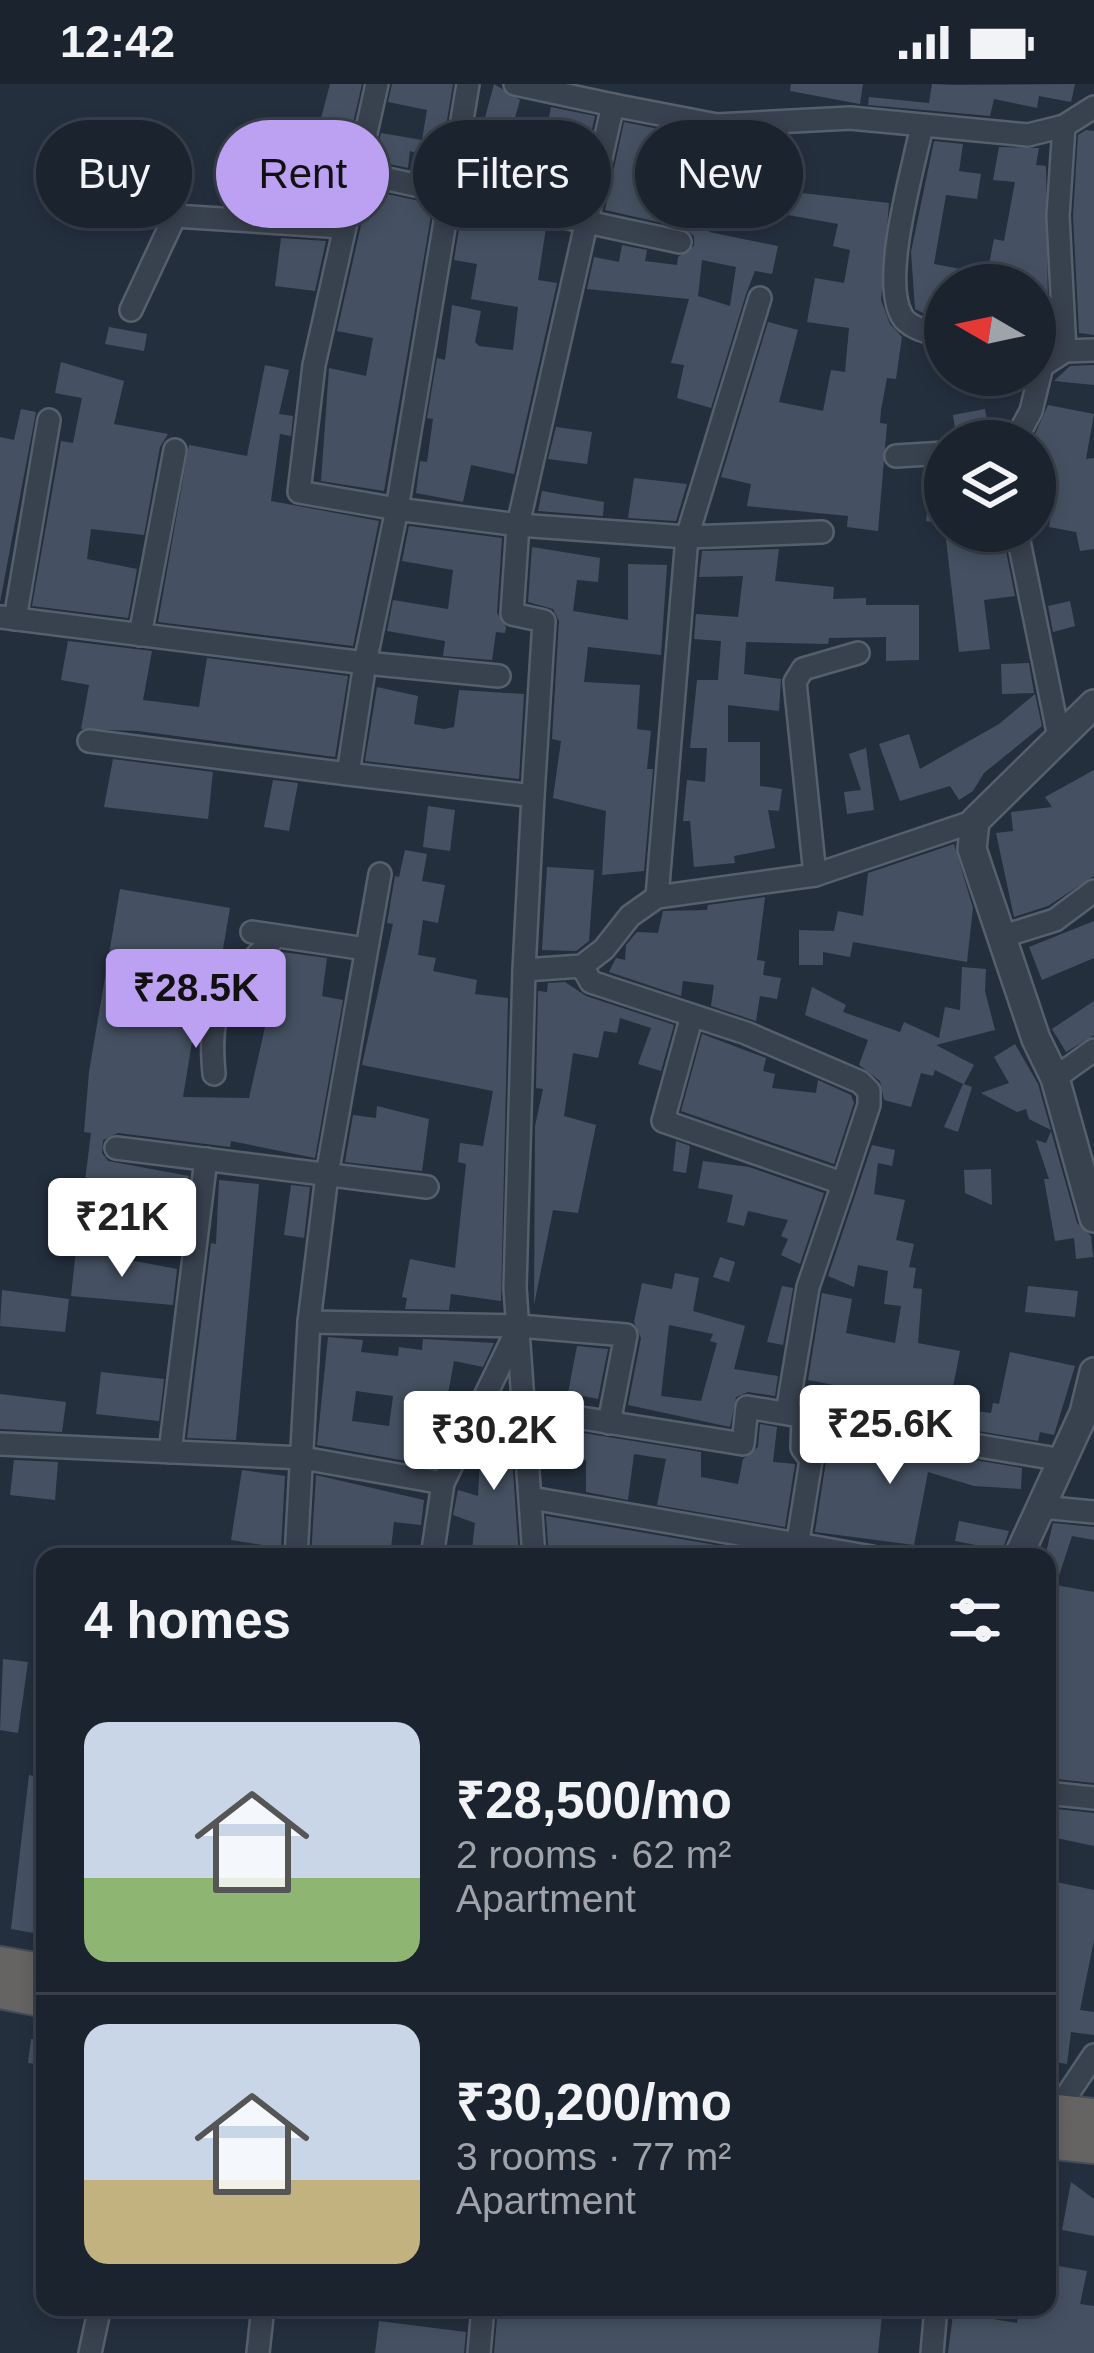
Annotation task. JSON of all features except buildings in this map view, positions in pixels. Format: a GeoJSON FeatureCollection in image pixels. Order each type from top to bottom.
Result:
{"type":"FeatureCollection","features":[{"type":"Feature","properties":{"kind":"highway"},"geometry":{"type":"LineString","coordinates":[[0,1965],[36,1971]]}},
{"type":"Feature","properties":{"kind":"highway"},"geometry":{"type":"LineString","coordinates":[[0,1990],[36,1997]]}},
{"type":"Feature","properties":{"kind":"highway"},"geometry":{"type":"LineString","coordinates":[[1056,2120],[1094,2117]]}},
{"type":"Feature","properties":{"kind":"highway"},"geometry":{"type":"LineString","coordinates":[[1056,2124],[1094,2145]]}},
{"type":"Feature","properties":{"kind":"street"},"geometry":{"type":"LineString","coordinates":[[368,120],[377,84]]}},
{"type":"Feature","properties":{"kind":"street"},"geometry":{"type":"LineString","coordinates":[[463,120],[468,84]]}},
{"type":"Feature","properties":{"kind":"street"},"geometry":{"type":"LineString","coordinates":[[515,84],[584,91],[614,105],[717,125],[850,118],[1028,135],[1064,126],[1094,107]]}},
{"type":"Feature","properties":{"kind":"street"},"geometry":{"type":"LineString","coordinates":[[610,120],[614,105]]}},
{"type":"Feature","properties":{"kind":"street"},"geometry":{"type":"LineString","coordinates":[[922,125],[903,218],[897,291],[902,316],[924,327]]}},
{"type":"Feature","properties":{"kind":"street"},"geometry":{"type":"LineString","coordinates":[[1064,126],[1058,216],[1065,351]]}},
{"type":"Feature","properties":{"kind":"street"},"geometry":{"type":"LineString","coordinates":[[131,310],[175,216],[216,218]]}},
{"type":"Feature","properties":{"kind":"street"},"geometry":{"type":"LineString","coordinates":[[343,228],[314,364],[299,492],[518,525],[687,537],[822,532]]}},
{"type":"Feature","properties":{"kind":"street"},"geometry":{"type":"LineString","coordinates":[[348,774],[364,663],[446,228]]}},
{"type":"Feature","properties":{"kind":"street"},"geometry":{"type":"LineString","coordinates":[[534,1548],[515,1288],[524,970],[544,621],[512,614],[518,525],[585,228]]}},
{"type":"Feature","properties":{"kind":"street"},"geometry":{"type":"LineString","coordinates":[[607,228],[680,242]]}},
{"type":"Feature","properties":{"kind":"street"},"geometry":{"type":"LineString","coordinates":[[657,897],[687,537],[760,298]]}},
{"type":"Feature","properties":{"kind":"street"},"geometry":{"type":"LineString","coordinates":[[1056,356],[1094,350]]}},
{"type":"Feature","properties":{"kind":"street"},"geometry":{"type":"LineString","coordinates":[[49,420],[8,618],[499,676]]}},
{"type":"Feature","properties":{"kind":"street"},"geometry":{"type":"LineString","coordinates":[[140,635],[175,451]]}},
{"type":"Feature","properties":{"kind":"street"},"geometry":{"type":"LineString","coordinates":[[896,456],[924,454]]}},
{"type":"Feature","properties":{"kind":"street"},"geometry":{"type":"LineString","coordinates":[[1021,552],[1059,737]]}},
{"type":"Feature","properties":{"kind":"street"},"geometry":{"type":"LineString","coordinates":[[815,875],[795,682],[803,669],[858,653]]}},
{"type":"Feature","properties":{"kind":"street"},"geometry":{"type":"LineString","coordinates":[[524,970],[582,965],[604,949],[629,916],[657,897],[815,875],[975,821],[1094,704]]}},
{"type":"Feature","properties":{"kind":"street"},"geometry":{"type":"LineString","coordinates":[[89,741],[533,796]]}},
{"type":"Feature","properties":{"kind":"street"},"geometry":{"type":"LineString","coordinates":[[975,821],[972,849],[1090,1181],[1094,1218]]}},
{"type":"Feature","properties":{"kind":"street"},"geometry":{"type":"LineString","coordinates":[[297,1548],[309,1322],[327,1175],[380,874]]}},
{"type":"Feature","properties":{"kind":"street"},"geometry":{"type":"LineString","coordinates":[[1004,936],[1055,920],[1094,891]]}},
{"type":"Feature","properties":{"kind":"street"},"geometry":{"type":"LineString","coordinates":[[251,932],[366,949]]}},
{"type":"Feature","properties":{"kind":"street"},"geometry":{"type":"LineString","coordinates":[[214,1074],[210,1025],[225,990],[276,936]]}},
{"type":"Feature","properties":{"kind":"street"},"geometry":{"type":"LineString","coordinates":[[582,965],[591,982],[691,1019],[746,1033],[869,1091],[861,1137],[808,1287],[795,1414],[802,1448],[812,1460],[796,1547]]}},
{"type":"Feature","properties":{"kind":"street"},"geometry":{"type":"LineString","coordinates":[[691,1019],[663,1120],[819,1174],[839,1182],[842,1190]]}},
{"type":"Feature","properties":{"kind":"street"},"geometry":{"type":"LineString","coordinates":[[1055,1078],[1094,1050]]}},
{"type":"Feature","properties":{"kind":"street"},"geometry":{"type":"LineString","coordinates":[[116,1148],[427,1187]]}},
{"type":"Feature","properties":{"kind":"street"},"geometry":{"type":"LineString","coordinates":[[170,1452],[206,1159]]}},
{"type":"Feature","properties":{"kind":"street"},"geometry":{"type":"LineString","coordinates":[[309,1322],[519,1326],[626,1335],[609,1423]]}},
{"type":"Feature","properties":{"kind":"street"},"geometry":{"type":"LineString","coordinates":[[433,1548],[443,1483],[519,1326]]}},
{"type":"Feature","properties":{"kind":"street"},"geometry":{"type":"LineString","coordinates":[[1022,1548],[1063,1460],[1094,1372]]}},
{"type":"Feature","properties":{"kind":"street"},"geometry":{"type":"LineString","coordinates":[[526,1409],[743,1444],[748,1407],[1063,1460]]}},
{"type":"Feature","properties":{"kind":"street"},"geometry":{"type":"LineString","coordinates":[[0,1444],[303,1458],[443,1483]]}},
{"type":"Feature","properties":{"kind":"street"},"geometry":{"type":"LineString","coordinates":[[531,1498],[804,1548]]}},
{"type":"Feature","properties":{"kind":"street"},"geometry":{"type":"LineString","coordinates":[[1041,1507],[1094,1512]]}},
{"type":"Feature","properties":{"kind":"street"},"geometry":{"type":"LineString","coordinates":[[1056,1794],[1094,1798]]}},
{"type":"Feature","properties":{"kind":"street"},"geometry":{"type":"LineString","coordinates":[[1056,2112],[1094,2055]]}},
{"type":"Feature","properties":{"kind":"street"},"geometry":{"type":"LineString","coordinates":[[90,2353],[98,2316]]}},
{"type":"Feature","properties":{"kind":"street"},"geometry":{"type":"LineString","coordinates":[[258,2353],[262,2316]]}},
{"type":"Feature","properties":{"kind":"street"},"geometry":{"type":"LineString","coordinates":[[478,2353],[482,2316]]}},
{"type":"Feature","properties":{"kind":"street"},"geometry":{"type":"LineString","coordinates":[[932,2353],[935,2316]]}}]}
